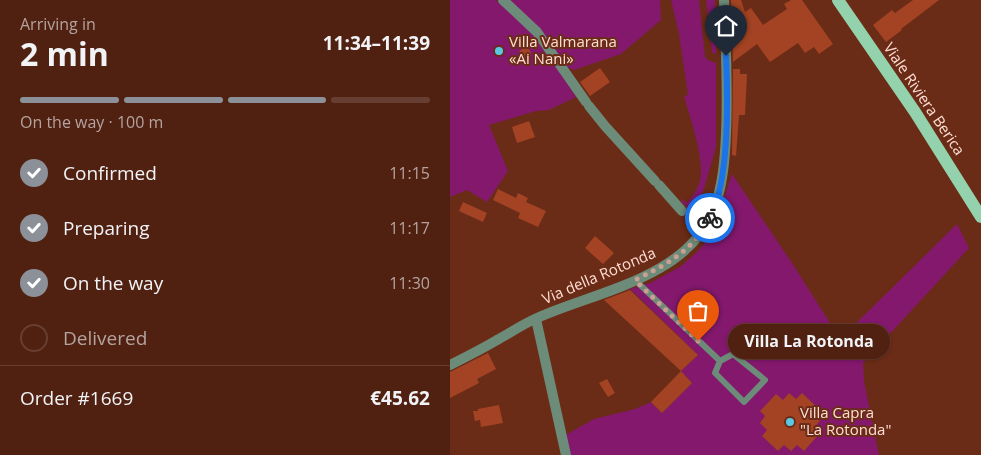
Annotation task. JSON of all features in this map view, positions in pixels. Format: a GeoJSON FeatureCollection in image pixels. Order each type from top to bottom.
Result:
{"type":"FeatureCollection","features":[{"type":"Feature","properties":{"kind":"main road","name":"Viale Riviera Berica"},"geometry":{"type":"LineString","coordinates":[[838,0],[916,112],[981,217]]}},
{"type":"Feature","properties":{"kind":"street"},"geometry":{"type":"LineString","coordinates":[[503,0],[537,32],[587,104],[682,211]]}},
{"type":"Feature","properties":{"kind":"street","name":"Via della Rotonda"},"geometry":{"type":"LineString","coordinates":[[450,365],[514,326],[635,280],[666,266],[690,247],[703,231],[714,211],[725,155],[728,89],[724,0]]}},
{"type":"Feature","properties":{"kind":"street"},"geometry":{"type":"LineString","coordinates":[[536,318],[566,455]]}},
{"type":"Feature","properties":{"kind":"lane"},"geometry":{"type":"LineString","coordinates":[[635,280],[720,361]]}},
{"type":"Feature","properties":{"kind":"lane"},"geometry":{"type":"LineString","coordinates":[[733,354],[765,380],[744,402],[715,373],[720,361],[733,354]]}},
{"type":"Feature","properties":{"kind":"shaded area","name":"Villa Valmarana «Ai Nani»"},"geometry":{"type":"Polygon","coordinates":[[[450,0],[496,0],[536,35],[576,97],[549,110],[536,111],[489,125],[508,171],[487,202],[467,190],[450,197],[450,0]]]}},
{"type":"Feature","properties":{"kind":"shaded area"},"geometry":{"type":"Polygon","coordinates":[[[503,0],[660,0],[661,20],[621,54],[574,70],[560,64],[503,0]]]}},
{"type":"Feature","properties":{"kind":"shaded area"},"geometry":{"type":"Polygon","coordinates":[[[671,0],[699,0],[705,57],[716,63],[716,147],[700,202],[688,208],[681,201],[682,199],[686,203],[693,196],[700,180],[701,171],[696,138],[684,96],[688,95],[679,34],[671,0]]]}},
{"type":"Feature","properties":{"kind":"shaded area"},"geometry":{"type":"Polygon","coordinates":[[[706,0],[715,0],[716,54],[712,52],[706,0]]]}},
{"type":"Feature","properties":{"kind":"shaded area"},"geometry":{"type":"Polygon","coordinates":[[[732,174],[840,339],[957,224],[969,248],[863,363],[864,381],[879,455],[566,455],[562,437],[594,419],[635,409],[651,402],[662,413],[692,383],[681,371],[698,355],[630,289],[650,283],[680,267],[697,252],[712,235],[732,174]]]}},
{"type":"Feature","properties":{"kind":"building"},"geometry":{"type":"Polygon","coordinates":[[[731,0],[741,0],[745,12],[751,8],[763,25],[787,9],[784,4],[791,0],[802,0],[833,44],[819,54],[814,47],[805,53],[798,43],[770,62],[757,44],[733,62],[731,0]]]}},
{"type":"Feature","properties":{"kind":"building"},"geometry":{"type":"Polygon","coordinates":[[[913,0],[939,0],[886,42],[873,25],[892,10],[895,13],[913,0]]]}},
{"type":"Feature","properties":{"kind":"building"},"geometry":{"type":"Polygon","coordinates":[[[523,48],[527,48],[531,54],[527,60],[523,60],[519,56],[519,52],[523,48]]]}},
{"type":"Feature","properties":{"kind":"building"},"geometry":{"type":"Polygon","coordinates":[[[600,68],[610,82],[590,96],[580,82],[600,68]]]}},
{"type":"Feature","properties":{"kind":"building"},"geometry":{"type":"Polygon","coordinates":[[[733,69],[740,69],[740,74],[747,74],[745,115],[739,115],[736,156],[732,155],[733,69]]]}},
{"type":"Feature","properties":{"kind":"building"},"geometry":{"type":"Polygon","coordinates":[[[529,121],[535,137],[517,143],[512,127],[529,121]]]}},
{"type":"Feature","properties":{"kind":"building"},"geometry":{"type":"Polygon","coordinates":[[[498,189],[516,198],[518,193],[528,198],[526,202],[546,211],[538,227],[518,218],[520,213],[493,200],[498,189]]]}},
{"type":"Feature","properties":{"kind":"building"},"geometry":{"type":"Polygon","coordinates":[[[463,202],[487,213],[483,222],[459,211],[463,202]]]}},
{"type":"Feature","properties":{"kind":"building"},"geometry":{"type":"Polygon","coordinates":[[[595,236],[614,253],[603,264],[585,248],[595,236]]]}},
{"type":"Feature","properties":{"kind":"building"},"geometry":{"type":"Polygon","coordinates":[[[630,290],[698,355],[681,371],[604,300],[630,290]]]}},
{"type":"Feature","properties":{"kind":"building"},"geometry":{"type":"Polygon","coordinates":[[[488,353],[496,369],[477,379],[479,383],[450,398],[450,372],[488,353]]]}},
{"type":"Feature","properties":{"kind":"building"},"geometry":{"type":"Polygon","coordinates":[[[681,371],[692,383],[662,413],[651,402],[681,371]]]}},
{"type":"Feature","properties":{"kind":"building"},"geometry":{"type":"Polygon","coordinates":[[[607,379],[615,393],[608,397],[599,383],[607,379]]]}},
{"type":"Feature","properties":{"kind":"building","name":"Villa Capra \"La Rotonda\""},"geometry":{"type":"Polygon","coordinates":[[[789,393],[796,399],[802,393],[818,408],[813,414],[820,421],[813,428],[820,433],[804,451],[797,445],[791,451],[784,445],[778,451],[762,436],[767,430],[760,423],[765,416],[760,411],[776,394],[783,400],[789,393]]]}},
{"type":"Feature","properties":{"kind":"building"},"geometry":{"type":"Polygon","coordinates":[[[499,405],[503,423],[481,427],[480,420],[475,421],[473,411],[499,405]]]}},
{"type":"Feature","properties":{"kind":"way so far"},"geometry":{"type":"LineString","coordinates":[[698,341],[635,280],[666,266],[690,247],[703,231],[710,218]]}},
{"type":"Feature","properties":{"kind":"place","name":"Villa Valmarana «Ai Nani»"},"geometry":{"type":"Point","coordinates":[499,51]}},
{"type":"Feature","properties":{"kind":"place","name":"Villa La Rotonda"},"geometry":{"type":"Point","coordinates":[698,341]}},
{"type":"Feature","properties":{"kind":"place","name":"Villa Capra \"La Rotonda\""},"geometry":{"type":"Point","coordinates":[790,422]}},
{"type":"Feature","properties":{"kind":"route"},"geometry":{"type":"LineString","coordinates":[[710,218],[714,211],[725,155],[728,89],[726,56]]}}]}
